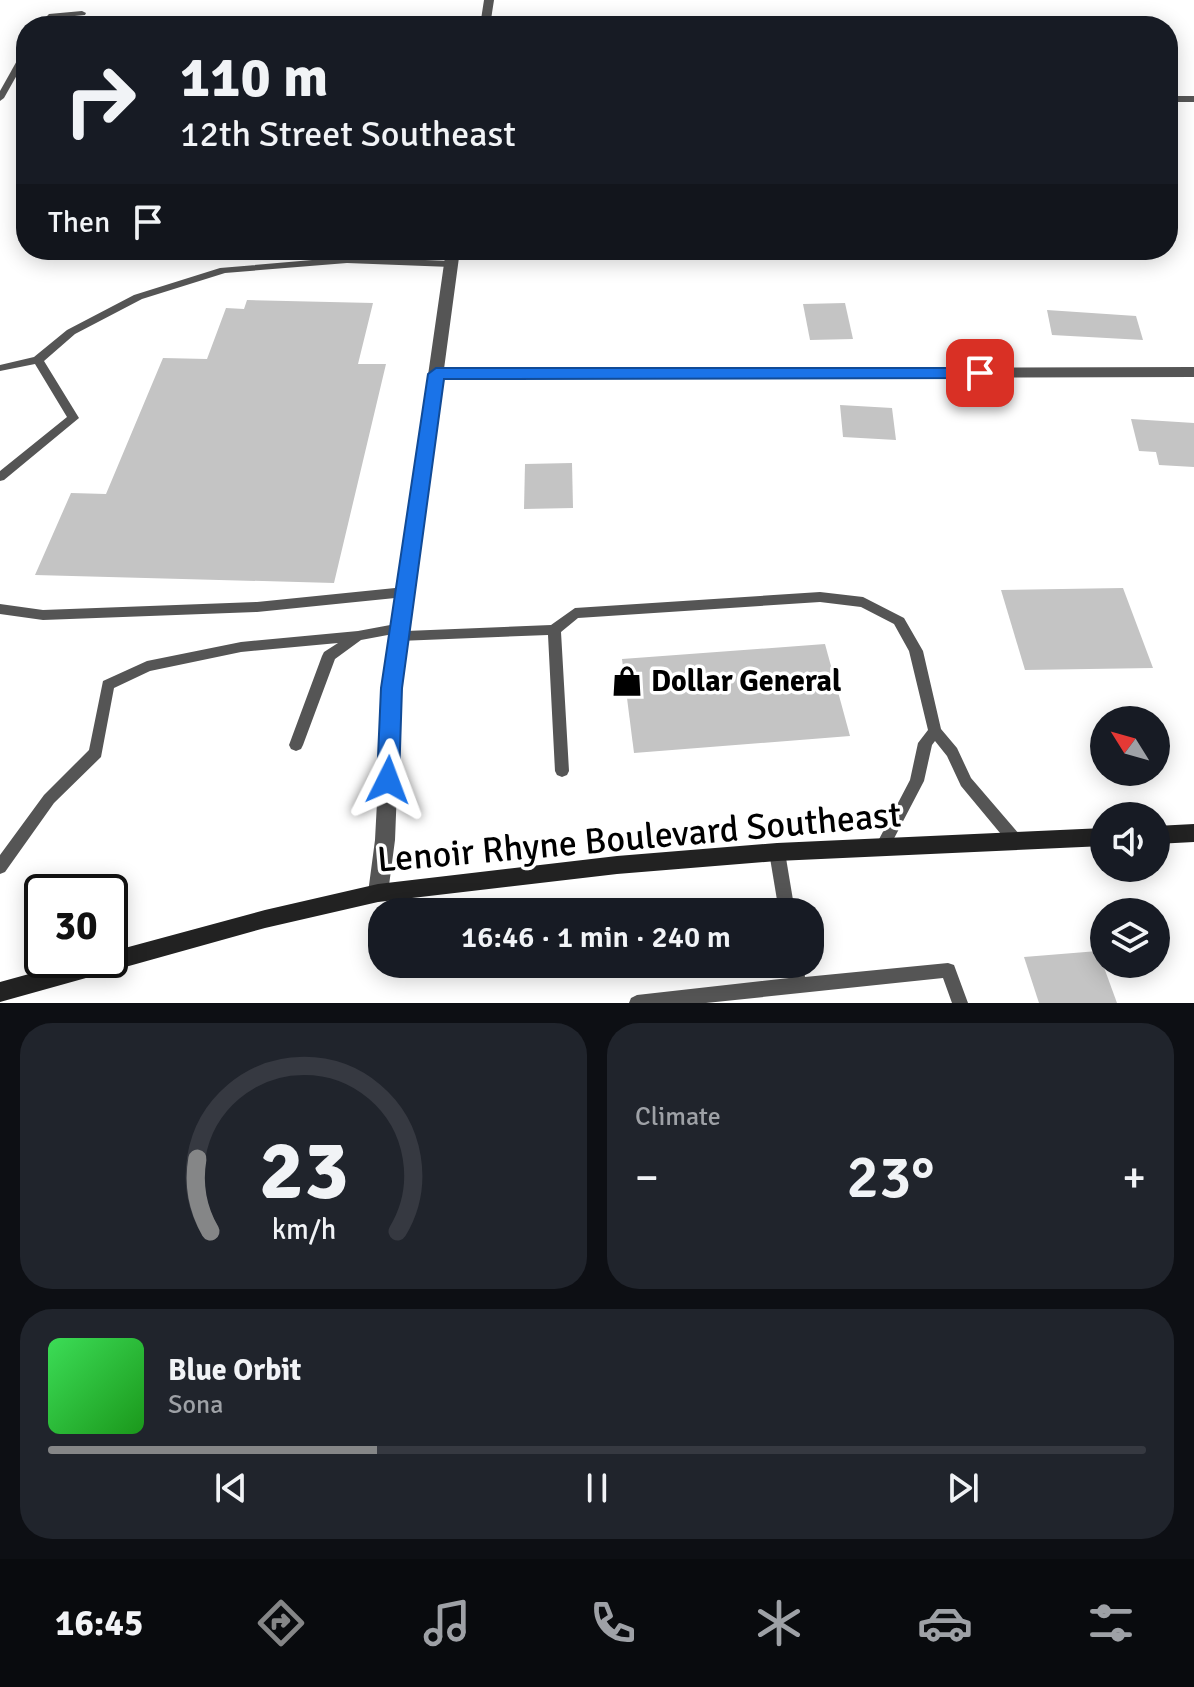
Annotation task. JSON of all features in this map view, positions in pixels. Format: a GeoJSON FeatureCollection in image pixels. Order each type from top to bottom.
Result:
{"type":"FeatureCollection","features":[{"type":"Feature","properties":{"kind":"main road"},"geometry":{"type":"LineString","coordinates":[[1170,834],[1194,833]]}},
{"type":"Feature","properties":{"kind":"main road","name":"Lenoir Rhyne Boulevard Southeast"},"geometry":{"type":"LineString","coordinates":[[0,992],[251,923],[378,893],[617,865],[777,852],[1090,837]]}},
{"type":"Feature","properties":{"kind":"street"},"geometry":{"type":"LineString","coordinates":[[378,893],[385,840],[392,688],[452,260]]}},
{"type":"Feature","properties":{"kind":"street"},"geometry":{"type":"LineString","coordinates":[[436,374],[1194,372]]}},
{"type":"Feature","properties":{"kind":"lane"},"geometry":{"type":"LineString","coordinates":[[52,16],[82,13]]}},
{"type":"Feature","properties":{"kind":"lane"},"geometry":{"type":"LineString","coordinates":[[0,98],[16,70]]}},
{"type":"Feature","properties":{"kind":"lane"},"geometry":{"type":"LineString","coordinates":[[0,368],[38,360],[71,332],[138,297],[224,270],[347,260]]}},
{"type":"Feature","properties":{"kind":"lane"},"geometry":{"type":"LineString","coordinates":[[0,477],[73,418],[38,360]]}},
{"type":"Feature","properties":{"kind":"lane"},"geometry":{"type":"LineString","coordinates":[[0,609],[43,615],[257,607],[405,592]]}},
{"type":"Feature","properties":{"kind":"lane"},"geometry":{"type":"LineString","coordinates":[[0,867],[49,799],[96,753],[108,685],[147,666],[241,647],[400,632],[554,630],[575,613],[820,597],[863,602],[899,621],[916,651],[935,731],[952,752],[966,782],[1015,840]]}},
{"type":"Feature","properties":{"kind":"lane"},"geometry":{"type":"LineString","coordinates":[[554,630],[562,771]]}},
{"type":"Feature","properties":{"kind":"lane"},"geometry":{"type":"LineString","coordinates":[[296,745],[329,656],[358,636]]}},
{"type":"Feature","properties":{"kind":"lane"},"geometry":{"type":"LineString","coordinates":[[883,845],[917,781],[925,743],[935,731]]}},
{"type":"Feature","properties":{"kind":"lane"},"geometry":{"type":"LineString","coordinates":[[777,852],[785,898]]}},
{"type":"Feature","properties":{"kind":"lane"},"geometry":{"type":"LineString","coordinates":[[637,1003],[948,970],[960,1003]]}},
{"type":"Feature","properties":{"kind":"lane"},"geometry":{"type":"LineString","coordinates":[[797,978],[798,985]]}},
{"type":"Feature","properties":{"kind":"building"},"geometry":{"type":"Polygon","coordinates":[[[247,300],[373,303],[358,364],[386,364],[334,583],[35,575],[71,493],[106,494],[163,358],[207,359],[226,308],[244,309],[247,300]]]}},
{"type":"Feature","properties":{"kind":"building"},"geometry":{"type":"Polygon","coordinates":[[[845,303],[853,339],[810,340],[803,304],[845,303]]]}},
{"type":"Feature","properties":{"kind":"building"},"geometry":{"type":"Polygon","coordinates":[[[1047,310],[1136,316],[1143,340],[1052,335],[1047,310]]]}},
{"type":"Feature","properties":{"kind":"building"},"geometry":{"type":"Polygon","coordinates":[[[840,405],[892,408],[896,440],[843,437],[840,405]]]}},
{"type":"Feature","properties":{"kind":"building"},"geometry":{"type":"Polygon","coordinates":[[[1131,419],[1194,423],[1194,467],[1159,465],[1156,452],[1139,451],[1131,419]]]}},
{"type":"Feature","properties":{"kind":"building"},"geometry":{"type":"Polygon","coordinates":[[[572,463],[573,508],[524,509],[525,464],[572,463]]]}},
{"type":"Feature","properties":{"kind":"building"},"geometry":{"type":"Polygon","coordinates":[[[1123,588],[1153,668],[1025,670],[1001,590],[1123,588]]]}},
{"type":"Feature","properties":{"kind":"building"},"geometry":{"type":"Polygon","coordinates":[[[825,644],[850,736],[634,753],[622,659],[825,644]]]}},
{"type":"Feature","properties":{"kind":"building"},"geometry":{"type":"Polygon","coordinates":[[[1090,952],[1090,978],[1108,978],[1117,1003],[1039,1003],[1024,957],[1090,952]]]}},
{"type":"Feature","properties":{"kind":"place","name":"Dollar General"},"geometry":{"type":"Point","coordinates":[627,681]}},
{"type":"Feature","properties":{"kind":"route"},"geometry":{"type":"LineString","coordinates":[[388,780],[392,688],[436,374],[980,373]]}}]}
